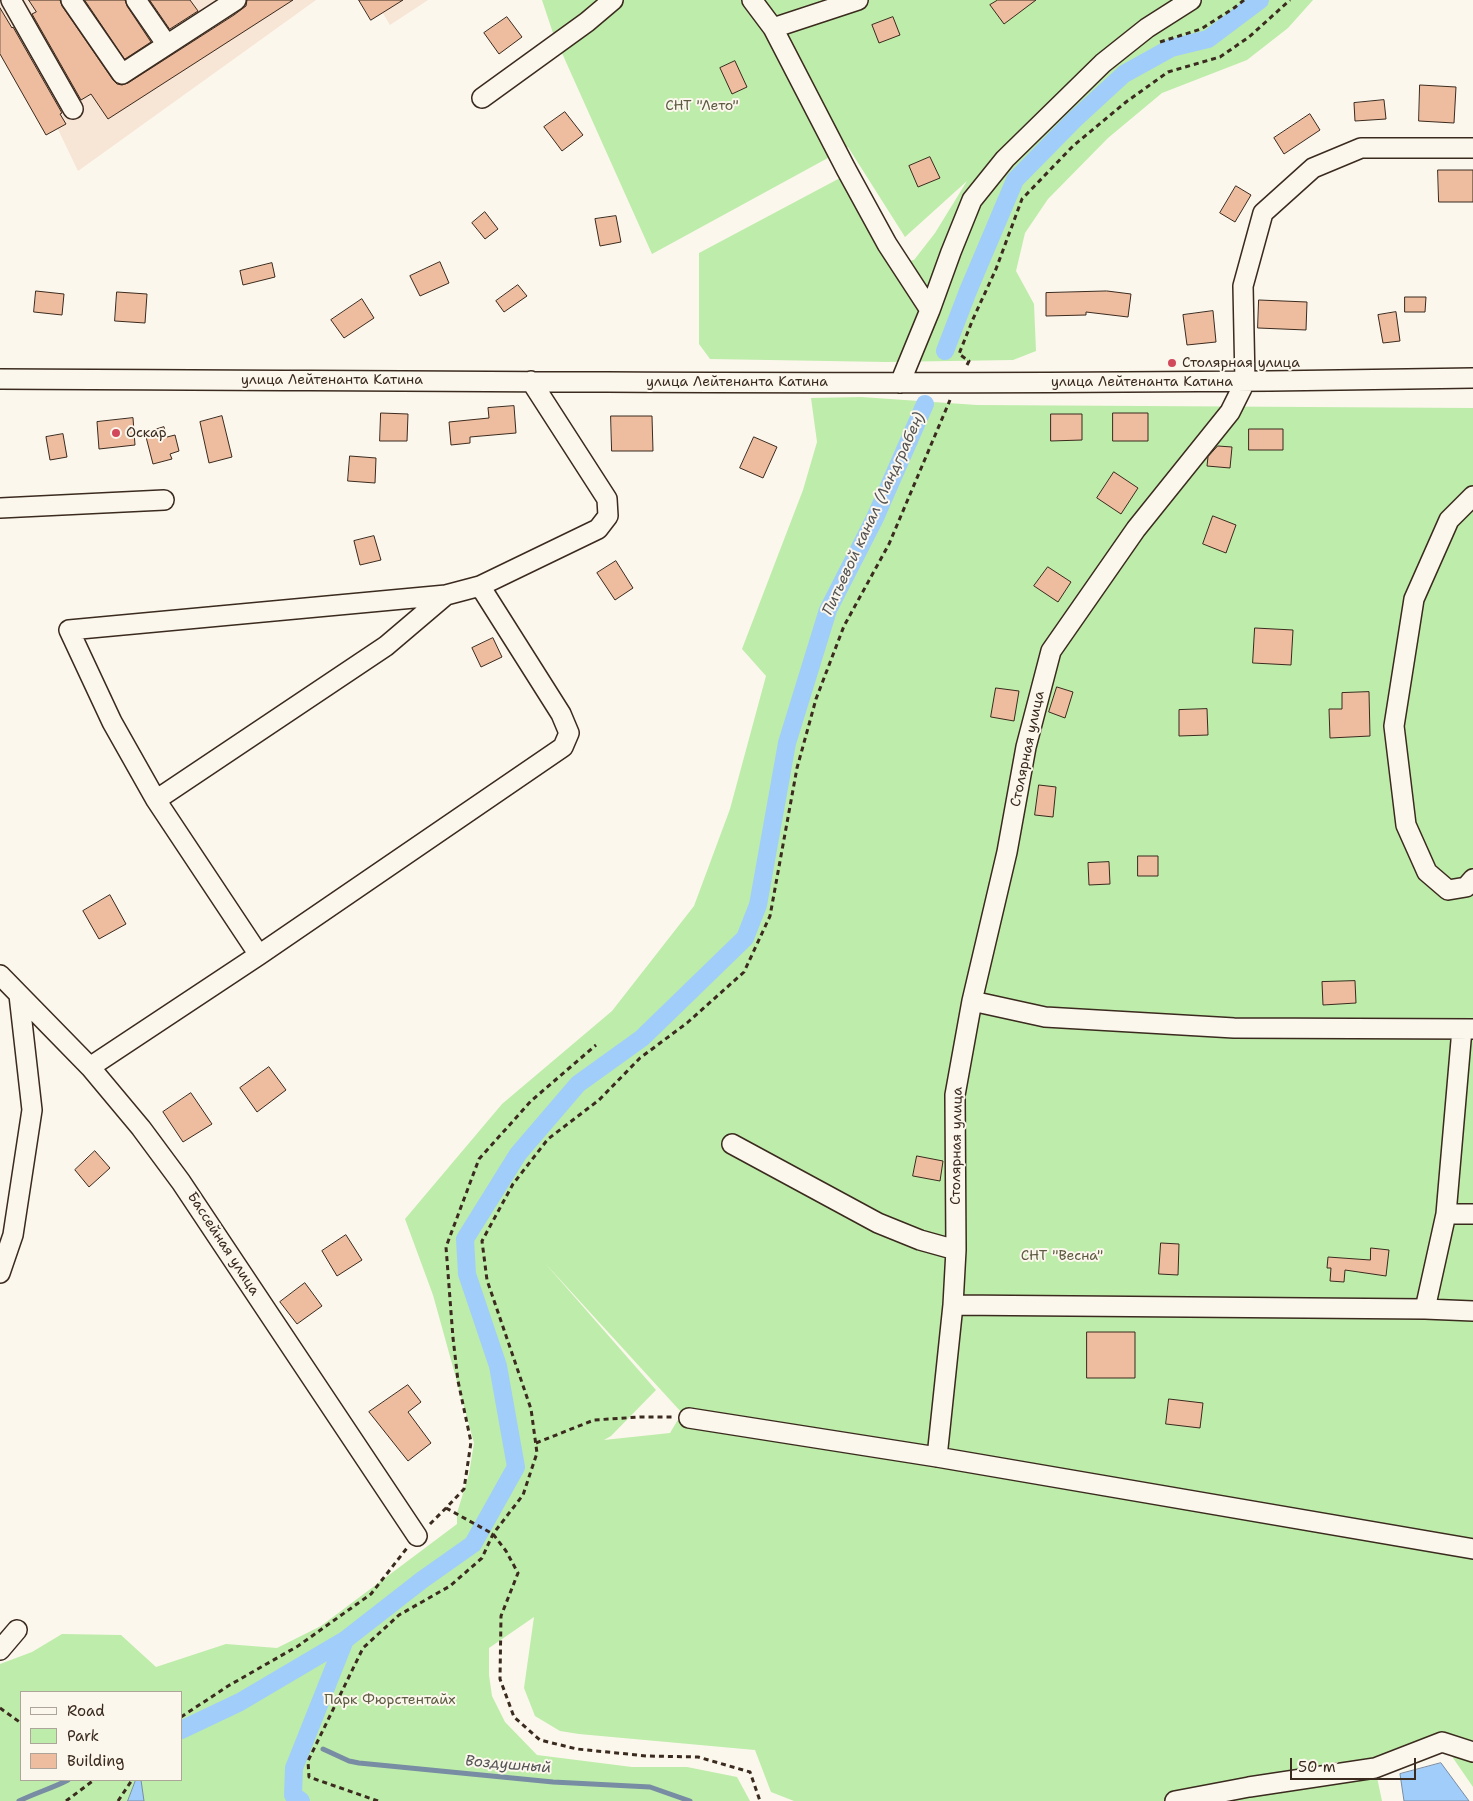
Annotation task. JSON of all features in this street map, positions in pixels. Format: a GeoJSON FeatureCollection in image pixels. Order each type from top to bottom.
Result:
{"type":"FeatureCollection","features":[{"type":"Feature","properties":{"kind":"street"},"geometry":{"type":"LineString","coordinates":[[11,0],[73,109]]}},
{"type":"Feature","properties":{"kind":"street"},"geometry":{"type":"LineString","coordinates":[[71,0],[122,74],[167,45],[212,6],[236,0]]}},
{"type":"Feature","properties":{"kind":"street"},"geometry":{"type":"LineString","coordinates":[[136,0],[167,45]]}},
{"type":"Feature","properties":{"kind":"street"},"geometry":{"type":"LineString","coordinates":[[482,98],[587,22],[613,0]]}},
{"type":"Feature","properties":{"kind":"street"},"geometry":{"type":"LineString","coordinates":[[752,0],[773,28],[887,244],[930,310]]}},
{"type":"Feature","properties":{"kind":"street"},"geometry":{"type":"LineString","coordinates":[[773,28],[858,0]]}},
{"type":"Feature","properties":{"kind":"street"},"geometry":{"type":"LineString","coordinates":[[900,383],[972,200],[1005,159],[1103,63],[1147,28],[1191,0]]}},
{"type":"Feature","properties":{"kind":"street","name":"Столярная улица"},"geometry":{"type":"LineString","coordinates":[[937,1456],[953,1305],[956,1250],[955,1095],[972,1001],[1007,852],[1026,747],[1051,651],[1136,529],[1230,412],[1245,382],[1243,286],[1263,213],[1313,168],[1361,148],[1473,148]]}},
{"type":"Feature","properties":{"kind":"street","name":"улица Лейтенанта Катина"},"geometry":{"type":"LineString","coordinates":[[0,379],[900,383],[1245,382],[1473,378]]}},
{"type":"Feature","properties":{"kind":"street"},"geometry":{"type":"LineString","coordinates":[[259,955],[156,800],[112,722],[69,630],[446,595],[480,586],[598,529],[608,516],[607,499],[531,381]]}},
{"type":"Feature","properties":{"kind":"street"},"geometry":{"type":"LineString","coordinates":[[1473,496],[1449,520],[1414,599],[1394,726],[1406,824],[1427,872],[1448,890],[1466,887],[1473,879]]}},
{"type":"Feature","properties":{"kind":"street"},"geometry":{"type":"LineString","coordinates":[[0,508],[164,500]]}},
{"type":"Feature","properties":{"kind":"street"},"geometry":{"type":"LineString","coordinates":[[90,1067],[259,955],[563,747],[569,732],[561,714],[480,586]]}},
{"type":"Feature","properties":{"kind":"street"},"geometry":{"type":"LineString","coordinates":[[156,800],[386,646],[446,595]]}},
{"type":"Feature","properties":{"kind":"street","name":"Бассейная улица"},"geometry":{"type":"LineString","coordinates":[[0,975],[90,1067],[141,1128],[181,1182],[417,1536]]}},
{"type":"Feature","properties":{"kind":"street"},"geometry":{"type":"LineString","coordinates":[[0,1273],[13,1235],[32,1110],[19,995]]}},
{"type":"Feature","properties":{"kind":"street"},"geometry":{"type":"LineString","coordinates":[[972,1001],[1046,1017],[1224,1027],[1468,1029],[1446,1214],[1425,1309]]}},
{"type":"Feature","properties":{"kind":"street"},"geometry":{"type":"LineString","coordinates":[[732,1144],[878,1223],[920,1240],[956,1250]]}},
{"type":"Feature","properties":{"kind":"street"},"geometry":{"type":"LineString","coordinates":[[1446,1214],[1473,1214]]}},
{"type":"Feature","properties":{"kind":"street"},"geometry":{"type":"LineString","coordinates":[[953,1305],[1473,1311]]}},
{"type":"Feature","properties":{"kind":"street"},"geometry":{"type":"LineString","coordinates":[[689,1418],[937,1456],[1473,1549]]}},
{"type":"Feature","properties":{"kind":"street"},"geometry":{"type":"LineString","coordinates":[[0,1650],[18,1630]]}},
{"type":"Feature","properties":{"kind":"street"},"geometry":{"type":"LineString","coordinates":[[1175,1801],[1249,1787],[1375,1768],[1442,1742],[1473,1752]]}},
{"type":"Feature","properties":{"kind":"path"},"geometry":{"type":"LineString","coordinates":[[1153,44],[1201,29],[1244,0]]}},
{"type":"Feature","properties":{"kind":"path"},"geometry":{"type":"LineString","coordinates":[[958,354],[996,269],[1022,199],[1073,146],[1126,102],[1168,72],[1220,57],[1249,37],[1290,0]]}},
{"type":"Feature","properties":{"kind":"path"},"geometry":{"type":"LineString","coordinates":[[378,1801],[309,1777],[308,1761],[363,1648],[399,1615],[450,1586],[482,1558],[493,1534],[523,1494],[538,1453],[531,1409],[487,1280],[482,1240],[513,1184],[548,1139],[599,1100],[640,1058],[687,1023],[744,972],[770,916],[796,768],[816,699],[844,626],[889,544],[942,417]]}},
{"type":"Feature","properties":{"kind":"path"},"geometry":{"type":"LineString","coordinates":[[182,1716],[228,1686],[298,1646],[371,1594],[417,1536],[464,1488],[471,1442],[458,1381],[446,1247],[479,1159],[532,1101],[596,1044]]}},
{"type":"Feature","properties":{"kind":"path"},"geometry":{"type":"LineString","coordinates":[[536,1443],[594,1420],[640,1417],[689,1418]]}},
{"type":"Feature","properties":{"kind":"path"},"geometry":{"type":"LineString","coordinates":[[446,1508],[493,1534],[506,1551],[518,1573],[502,1616],[500,1679],[514,1717],[540,1740],[577,1750],[648,1756],[698,1757],[750,1772],[760,1801]]}},
{"type":"Feature","properties":{"kind":"path"},"geometry":{"type":"LineString","coordinates":[[0,1708],[20,1722]]}},
{"type":"Feature","properties":{"kind":"path"},"geometry":{"type":"LineString","coordinates":[[66,1801],[93,1781]]}},
{"type":"Feature","properties":{"kind":"path"},"geometry":{"type":"LineString","coordinates":[[118,1801],[131,1781]]}},
{"type":"Feature","properties":{"kind":"shaded area"},"geometry":{"type":"Polygon","coordinates":[[[0,0],[316,0],[78,171],[0,8],[0,0]]]}},
{"type":"Feature","properties":{"kind":"shaded area"},"geometry":{"type":"Polygon","coordinates":[[[375,0],[428,0],[390,25],[375,0]]]}},
{"type":"Feature","properties":{"kind":"green space","name":"СНТ \"Лето\""},"geometry":{"type":"Polygon","coordinates":[[[542,0],[1313,0],[1288,28],[1247,60],[1162,93],[1108,138],[1048,199],[1025,233],[1016,271],[1034,304],[1036,351],[1013,360],[887,362],[710,359],[699,344],[699,253],[840,178],[893,264],[914,260],[935,233],[967,181],[905,237],[848,147],[652,254],[553,33],[542,0]]]}},
{"type":"Feature","properties":{"kind":"green space","name":"СНТ \"Весна\""},"geometry":{"type":"Polygon","coordinates":[[[861,397],[977,405],[1473,408],[1473,1787],[1442,1742],[1375,1768],[1382,1801],[794,1801],[771,1792],[755,1750],[579,1734],[560,1731],[535,1716],[524,1688],[534,1617],[489,1648],[489,1675],[492,1696],[505,1722],[537,1755],[632,1767],[687,1767],[737,1777],[750,1801],[144,1801],[140,1781],[182,1781],[182,1691],[20,1691],[20,1781],[136,1781],[128,1801],[0,1801],[0,1664],[32,1652],[62,1634],[121,1635],[156,1667],[226,1644],[277,1648],[321,1626],[457,1524],[457,1513],[469,1474],[474,1443],[433,1295],[405,1219],[502,1104],[612,1011],[694,906],[730,809],[766,676],[742,649],[803,490],[817,442],[811,398],[861,397]],[[544,1262],[656,1390],[611,1436],[604,1440],[670,1433],[682,1413],[544,1262]]]}},
{"type":"Feature","properties":{"kind":"water"},"geometry":{"type":"Polygon","coordinates":[[[1441,1763],[1469,1801],[1404,1801],[1400,1774],[1441,1763]]]}},
{"type":"Feature","properties":{"kind":"water"},"geometry":{"type":"Polygon","coordinates":[[[136,1781],[141,1781],[144,1801],[128,1801],[136,1781]]]}},
{"type":"Feature","properties":{"kind":"building"},"geometry":{"type":"Polygon","coordinates":[[[29,0],[60,0],[62,6],[113,80],[117,84],[122,85],[234,15],[246,6],[247,0],[293,0],[108,119],[91,94],[81,100],[32,14],[36,12],[29,0]]]}},
{"type":"Feature","properties":{"kind":"building"},"geometry":{"type":"Polygon","coordinates":[[[85,0],[125,0],[151,42],[125,59],[85,0]]]}},
{"type":"Feature","properties":{"kind":"building"},"geometry":{"type":"Polygon","coordinates":[[[150,0],[190,0],[198,11],[170,29],[150,0]]]}},
{"type":"Feature","properties":{"kind":"building"},"geometry":{"type":"Polygon","coordinates":[[[359,0],[403,0],[371,20],[359,0]]]}},
{"type":"Feature","properties":{"kind":"building"},"geometry":{"type":"Polygon","coordinates":[[[998,0],[1036,0],[1004,24],[990,5],[998,0]]]}},
{"type":"Feature","properties":{"kind":"building"},"geometry":{"type":"Polygon","coordinates":[[[0,8],[13,27],[62,113],[60,114],[66,124],[46,135],[0,54],[0,8]]]}},
{"type":"Feature","properties":{"kind":"building"},"geometry":{"type":"Polygon","coordinates":[[[507,17],[522,37],[499,54],[484,33],[507,17]]]}},
{"type":"Feature","properties":{"kind":"building"},"geometry":{"type":"Polygon","coordinates":[[[893,17],[900,35],[879,43],[872,25],[893,17]]]}},
{"type":"Feature","properties":{"kind":"building"},"geometry":{"type":"Polygon","coordinates":[[[735,61],[747,87],[732,94],[720,68],[735,61]]]}},
{"type":"Feature","properties":{"kind":"building"},"geometry":{"type":"Polygon","coordinates":[[[1420,85],[1456,87],[1454,123],[1419,121],[1420,85]]]}},
{"type":"Feature","properties":{"kind":"building"},"geometry":{"type":"Polygon","coordinates":[[[1384,100],[1386,119],[1355,121],[1354,103],[1384,100]]]}},
{"type":"Feature","properties":{"kind":"building"},"geometry":{"type":"Polygon","coordinates":[[[565,112],[583,135],[562,151],[544,127],[565,112]]]}},
{"type":"Feature","properties":{"kind":"building"},"geometry":{"type":"Polygon","coordinates":[[[1310,114],[1320,130],[1284,154],[1274,138],[1310,114]]]}},
{"type":"Feature","properties":{"kind":"building"},"geometry":{"type":"Polygon","coordinates":[[[930,157],[940,178],[918,187],[909,166],[930,157]]]}},
{"type":"Feature","properties":{"kind":"building"},"geometry":{"type":"Polygon","coordinates":[[[1438,170],[1473,170],[1473,202],[1439,202],[1438,170]]]}},
{"type":"Feature","properties":{"kind":"building"},"geometry":{"type":"Polygon","coordinates":[[[1236,186],[1251,195],[1235,222],[1220,213],[1236,186]]]}},
{"type":"Feature","properties":{"kind":"building"},"geometry":{"type":"Polygon","coordinates":[[[485,212],[498,229],[485,239],[472,223],[485,212]]]}},
{"type":"Feature","properties":{"kind":"building"},"geometry":{"type":"Polygon","coordinates":[[[616,216],[621,242],[600,246],[595,219],[616,216]]]}},
{"type":"Feature","properties":{"kind":"building"},"geometry":{"type":"Polygon","coordinates":[[[440,262],[449,283],[420,296],[410,276],[440,262]]]}},
{"type":"Feature","properties":{"kind":"building"},"geometry":{"type":"Polygon","coordinates":[[[272,263],[275,277],[243,285],[240,271],[272,263]]]}},
{"type":"Feature","properties":{"kind":"building"},"geometry":{"type":"Polygon","coordinates":[[[518,285],[527,296],[504,312],[496,301],[518,285]]]}},
{"type":"Feature","properties":{"kind":"building"},"geometry":{"type":"Polygon","coordinates":[[[36,291],[64,294],[62,315],[34,312],[36,291]]]}},
{"type":"Feature","properties":{"kind":"building"},"geometry":{"type":"Polygon","coordinates":[[[1107,291],[1131,294],[1128,317],[1086,312],[1086,315],[1046,316],[1046,293],[1107,291]]]}},
{"type":"Feature","properties":{"kind":"building"},"geometry":{"type":"Polygon","coordinates":[[[117,292],[147,294],[145,323],[115,321],[117,292]]]}},
{"type":"Feature","properties":{"kind":"building"},"geometry":{"type":"Polygon","coordinates":[[[1405,297],[1426,297],[1425,312],[1405,312],[1405,297]]]}},
{"type":"Feature","properties":{"kind":"building"},"geometry":{"type":"Polygon","coordinates":[[[362,299],[374,318],[344,338],[331,320],[362,299]]]}},
{"type":"Feature","properties":{"kind":"building"},"geometry":{"type":"Polygon","coordinates":[[[1259,300],[1307,302],[1306,330],[1258,328],[1259,300]]]}},
{"type":"Feature","properties":{"kind":"building"},"geometry":{"type":"Polygon","coordinates":[[[1213,311],[1216,342],[1187,345],[1183,315],[1213,311]]]}},
{"type":"Feature","properties":{"kind":"building"},"geometry":{"type":"Polygon","coordinates":[[[1396,312],[1400,341],[1383,343],[1378,315],[1396,312]]]}},
{"type":"Feature","properties":{"kind":"building"},"geometry":{"type":"Polygon","coordinates":[[[514,406],[516,433],[470,437],[470,443],[451,445],[449,422],[489,418],[488,408],[514,406]]]}},
{"type":"Feature","properties":{"kind":"building"},"geometry":{"type":"Polygon","coordinates":[[[381,413],[408,414],[407,441],[380,441],[381,413]]]}},
{"type":"Feature","properties":{"kind":"building"},"geometry":{"type":"Polygon","coordinates":[[[1113,413],[1148,413],[1148,441],[1113,441],[1113,413]]]}},
{"type":"Feature","properties":{"kind":"building"},"geometry":{"type":"Polygon","coordinates":[[[1051,414],[1082,414],[1082,440],[1051,441],[1051,414]]]}},
{"type":"Feature","properties":{"kind":"building"},"geometry":{"type":"Polygon","coordinates":[[[222,416],[232,457],[209,463],[200,422],[222,416]]]}},
{"type":"Feature","properties":{"kind":"building"},"geometry":{"type":"Polygon","coordinates":[[[611,416],[652,416],[653,451],[612,451],[611,416]]]}},
{"type":"Feature","properties":{"kind":"building","name":"Оскар"},"geometry":{"type":"Polygon","coordinates":[[[133,418],[135,445],[99,449],[97,422],[133,418]]]}},
{"type":"Feature","properties":{"kind":"building"},"geometry":{"type":"Polygon","coordinates":[[[164,427],[167,437],[175,435],[179,451],[170,454],[172,459],[153,464],[145,433],[164,427]]]}},
{"type":"Feature","properties":{"kind":"building"},"geometry":{"type":"Polygon","coordinates":[[[1249,429],[1283,429],[1283,450],[1249,450],[1249,429]]]}},
{"type":"Feature","properties":{"kind":"building"},"geometry":{"type":"Polygon","coordinates":[[[63,434],[67,457],[50,460],[46,437],[63,434]]]}},
{"type":"Feature","properties":{"kind":"building"},"geometry":{"type":"Polygon","coordinates":[[[754,437],[777,447],[763,478],[740,468],[754,437]]]}},
{"type":"Feature","properties":{"kind":"building"},"geometry":{"type":"Polygon","coordinates":[[[1218,446],[1232,447],[1230,468],[1207,466],[1208,457],[1218,446]]]}},
{"type":"Feature","properties":{"kind":"building"},"geometry":{"type":"Polygon","coordinates":[[[350,456],[376,458],[375,483],[348,481],[350,456]]]}},
{"type":"Feature","properties":{"kind":"building"},"geometry":{"type":"Polygon","coordinates":[[[1114,472],[1138,488],[1121,514],[1097,498],[1114,472]]]}},
{"type":"Feature","properties":{"kind":"building"},"geometry":{"type":"Polygon","coordinates":[[[1213,516],[1236,525],[1226,553],[1203,544],[1213,516]]]}},
{"type":"Feature","properties":{"kind":"building"},"geometry":{"type":"Polygon","coordinates":[[[374,536],[381,560],[360,565],[354,541],[374,536]]]}},
{"type":"Feature","properties":{"kind":"building"},"geometry":{"type":"Polygon","coordinates":[[[616,561],[633,588],[615,600],[597,573],[616,561]]]}},
{"type":"Feature","properties":{"kind":"building"},"geometry":{"type":"Polygon","coordinates":[[[1048,567],[1071,582],[1058,602],[1034,586],[1048,567]]]}},
{"type":"Feature","properties":{"kind":"building"},"geometry":{"type":"Polygon","coordinates":[[[1255,628],[1293,630],[1291,665],[1253,663],[1255,628]]]}},
{"type":"Feature","properties":{"kind":"building"},"geometry":{"type":"Polygon","coordinates":[[[493,638],[502,657],[481,667],[472,648],[493,638]]]}},
{"type":"Feature","properties":{"kind":"building"},"geometry":{"type":"Polygon","coordinates":[[[1057,687],[1073,692],[1065,718],[1049,712],[1057,687]]]}},
{"type":"Feature","properties":{"kind":"building"},"geometry":{"type":"Polygon","coordinates":[[[996,688],[1019,691],[1014,721],[991,717],[996,688]]]}},
{"type":"Feature","properties":{"kind":"building"},"geometry":{"type":"Polygon","coordinates":[[[1369,692],[1370,736],[1330,738],[1329,709],[1342,709],[1342,693],[1369,692]]]}},
{"type":"Feature","properties":{"kind":"building"},"geometry":{"type":"Polygon","coordinates":[[[1207,709],[1208,735],[1179,736],[1179,710],[1207,709]]]}},
{"type":"Feature","properties":{"kind":"building"},"geometry":{"type":"Polygon","coordinates":[[[1039,785],[1056,787],[1053,817],[1035,815],[1039,785]]]}},
{"type":"Feature","properties":{"kind":"building"},"geometry":{"type":"Polygon","coordinates":[[[1138,856],[1158,856],[1158,876],[1138,876],[1138,856]]]}},
{"type":"Feature","properties":{"kind":"building"},"geometry":{"type":"Polygon","coordinates":[[[1109,862],[1110,884],[1089,885],[1088,863],[1109,862]]]}},
{"type":"Feature","properties":{"kind":"building"},"geometry":{"type":"Polygon","coordinates":[[[110,895],[126,924],[99,939],[83,911],[110,895]]]}},
{"type":"Feature","properties":{"kind":"building"},"geometry":{"type":"Polygon","coordinates":[[[1355,981],[1356,1003],[1323,1005],[1322,982],[1355,981]]]}},
{"type":"Feature","properties":{"kind":"building"},"geometry":{"type":"Polygon","coordinates":[[[269,1067],[286,1090],[257,1112],[240,1088],[269,1067]]]}},
{"type":"Feature","properties":{"kind":"building"},"geometry":{"type":"Polygon","coordinates":[[[191,1093],[212,1124],[183,1142],[163,1112],[191,1093]]]}},
{"type":"Feature","properties":{"kind":"building"},"geometry":{"type":"Polygon","coordinates":[[[95,1151],[110,1168],[89,1187],[75,1170],[95,1151]]]}},
{"type":"Feature","properties":{"kind":"building"},"geometry":{"type":"Polygon","coordinates":[[[917,1156],[943,1161],[940,1181],[913,1176],[917,1156]]]}},
{"type":"Feature","properties":{"kind":"building"},"geometry":{"type":"Polygon","coordinates":[[[346,1235],[362,1260],[337,1276],[322,1251],[346,1235]]]}},
{"type":"Feature","properties":{"kind":"building"},"geometry":{"type":"Polygon","coordinates":[[[1161,1243],[1179,1244],[1178,1275],[1159,1274],[1161,1243]]]}},
{"type":"Feature","properties":{"kind":"building"},"geometry":{"type":"Polygon","coordinates":[[[1371,1248],[1389,1250],[1386,1276],[1345,1270],[1344,1282],[1330,1281],[1331,1268],[1327,1268],[1328,1257],[1370,1260],[1371,1248]]]}},
{"type":"Feature","properties":{"kind":"building"},"geometry":{"type":"Polygon","coordinates":[[[305,1283],[322,1306],[297,1324],[280,1302],[305,1283]]]}},
{"type":"Feature","properties":{"kind":"building"},"geometry":{"type":"Polygon","coordinates":[[[1087,1332],[1135,1332],[1135,1378],[1087,1378],[1087,1332]]]}},
{"type":"Feature","properties":{"kind":"building"},"geometry":{"type":"Polygon","coordinates":[[[408,1385],[421,1402],[408,1412],[431,1443],[408,1461],[369,1412],[408,1385]]]}},
{"type":"Feature","properties":{"kind":"building"},"geometry":{"type":"Polygon","coordinates":[[[1169,1399],[1203,1403],[1200,1428],[1166,1424],[1169,1399]]]}},
{"type":"Feature","properties":{"kind":"waterway","name":"Питьевой канал (Ландграбен)"},"geometry":{"type":"LineString","coordinates":[[945,351],[1015,180],[1074,120],[1124,74],[1171,48],[1208,39],[1260,0]]}},
{"type":"Feature","properties":{"kind":"waterway","name":"Питьевой канал (Ландграбен)"},"geometry":{"type":"LineString","coordinates":[[182,1730],[240,1702],[345,1640],[422,1580],[473,1544],[516,1467],[498,1366],[467,1274],[465,1239],[518,1154],[578,1084],[642,1038],[745,938],[758,905],[787,743],[828,610],[875,518],[925,404]]}},
{"type":"Feature","properties":{"kind":"waterway"},"geometry":{"type":"LineString","coordinates":[[301,1801],[293,1795],[294,1768],[345,1640]]}},
{"type":"Feature","properties":{"kind":"waterway","name":"Воздушный"},"geometry":{"type":"LineString","coordinates":[[323,1749],[349,1761],[359,1763],[553,1782],[650,1787],[690,1801]]}},
{"type":"Feature","properties":{"kind":"waterway","name":"Воздушный"},"geometry":{"type":"LineString","coordinates":[[19,1801],[66,1781]]}},
{"type":"Feature","properties":{"kind":"place","name":"Столярная улица"},"geometry":{"type":"Point","coordinates":[1172,363]}},
{"type":"Feature","properties":{"kind":"place","name":"Оскар"},"geometry":{"type":"Point","coordinates":[116,433]}},
{"type":"Feature","properties":{"kind":"park label","name":"Парк Фюрстентайх"},"geometry":{"type":"Point","coordinates":[390,1700]}}]}
